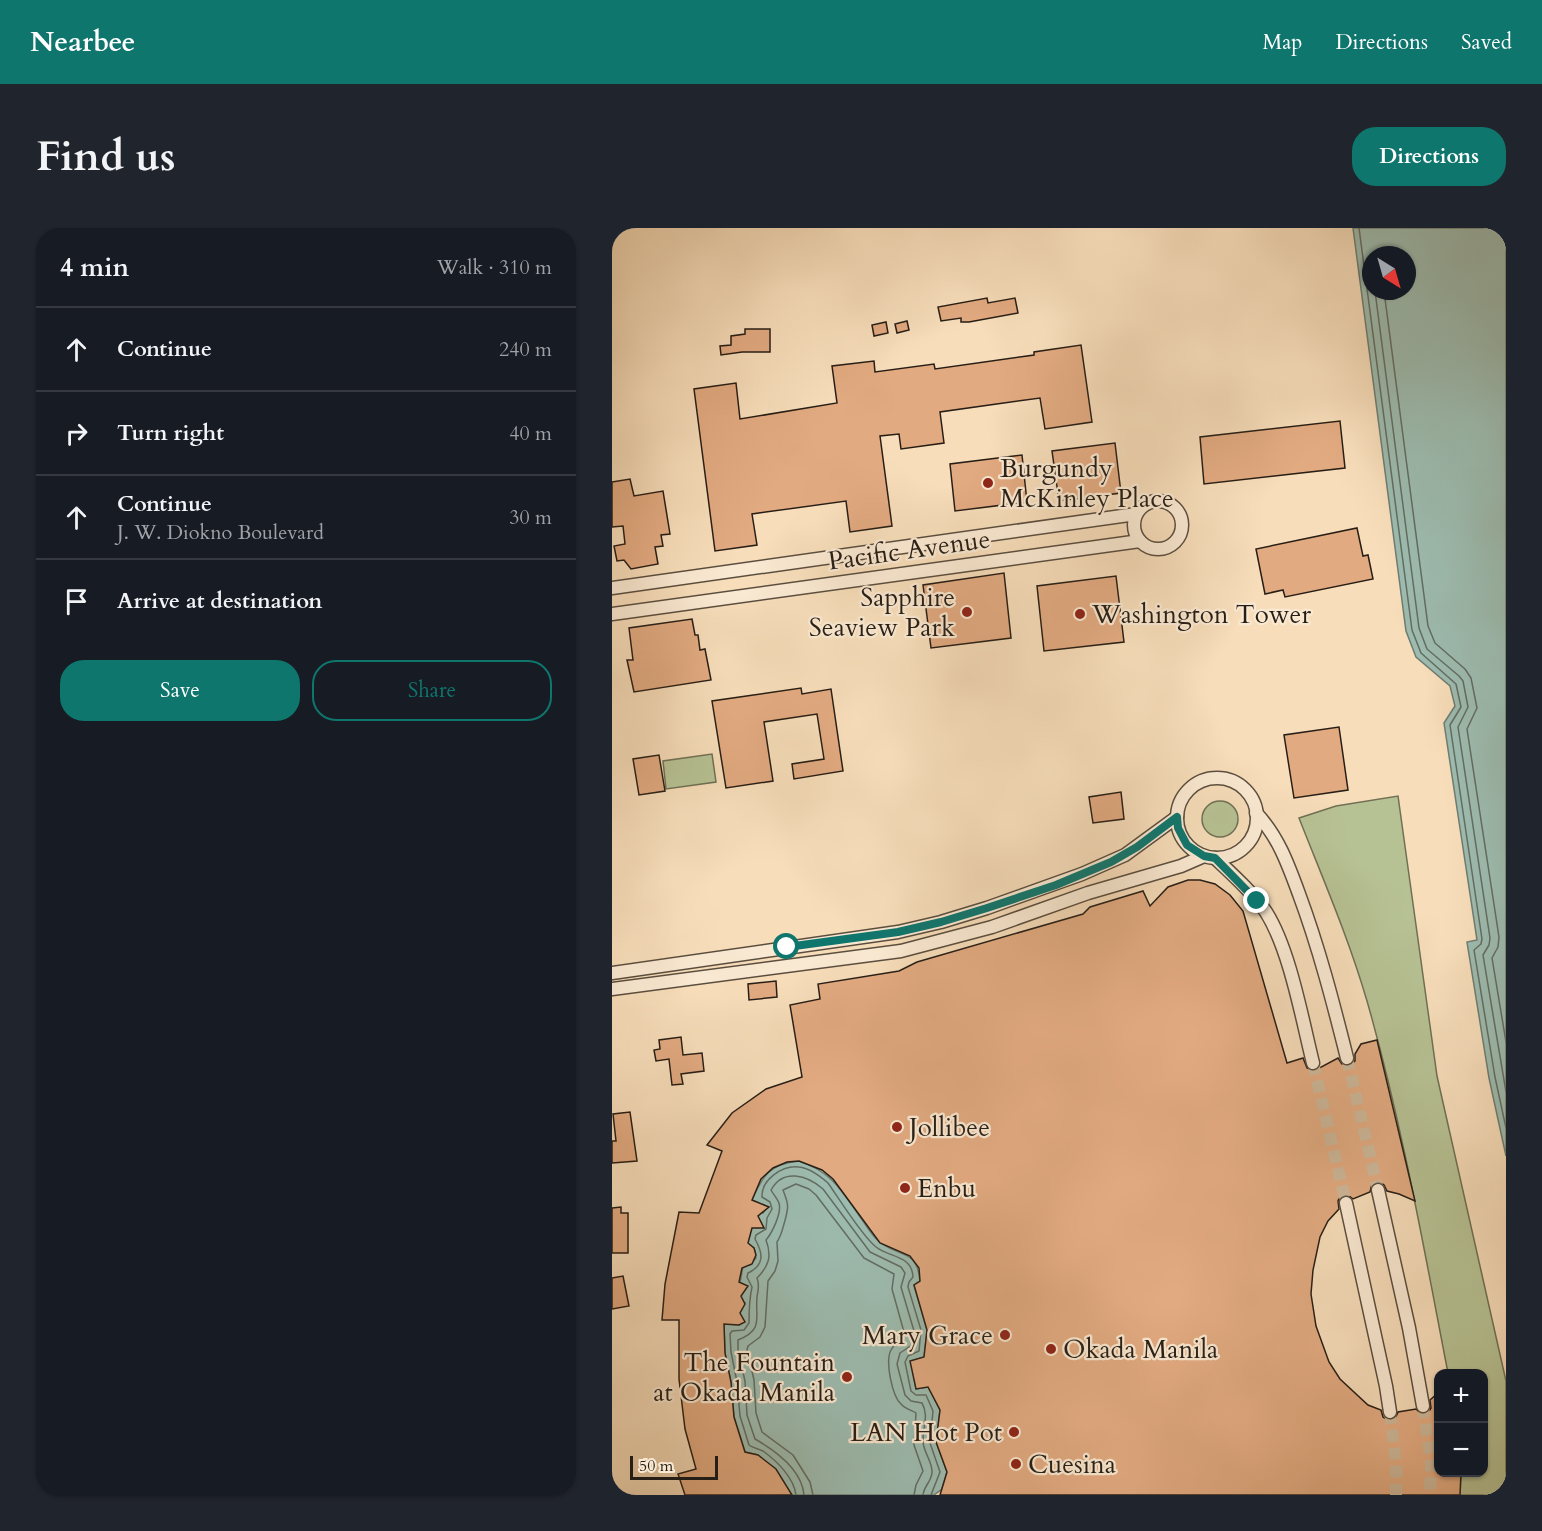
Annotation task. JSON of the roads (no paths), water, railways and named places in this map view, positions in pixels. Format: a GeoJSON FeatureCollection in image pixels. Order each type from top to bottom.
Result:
{"type":"FeatureCollection","features":[{"type":"Feature","properties":{"kind":"street"},"geometry":{"type":"LineString","coordinates":[[1162,501],[1176,508],[1182,521],[1180,535],[1169,546],[1154,549],[1140,542],[1134,526],[1136,514],[1147,504],[1162,501]]}},
{"type":"Feature","properties":{"kind":"street","name":"Pacific Avenue"},"geometry":{"type":"LineString","coordinates":[[612,588],[1136,514]]}},
{"type":"Feature","properties":{"kind":"street","name":"Pacific Avenue"},"geometry":{"type":"LineString","coordinates":[[612,614],[1140,542]]}},
{"type":"Feature","properties":{"kind":"street"},"geometry":{"type":"LineString","coordinates":[[612,989],[901,951],[992,927],[1088,893],[1210,857],[1237,852],[1249,842],[1255,828],[1256,813],[1253,800],[1243,788],[1230,780],[1215,778],[1205,780],[1189,789],[1179,806],[1178,828],[1187,845],[1210,857],[1257,901],[1272,924],[1291,974],[1313,1063]]}},
{"type":"Feature","properties":{"kind":"street"},"geometry":{"type":"LineString","coordinates":[[1256,813],[1276,838],[1296,885],[1325,971],[1347,1058]]}},
{"type":"Feature","properties":{"kind":"street"},"geometry":{"type":"LineString","coordinates":[[612,973],[898,932],[941,922],[1056,885],[1111,862],[1137,847],[1177,817]]}},
{"type":"Feature","properties":{"kind":"street"},"geometry":{"type":"LineString","coordinates":[[1378,1190],[1409,1328],[1423,1406]]}},
{"type":"Feature","properties":{"kind":"street"},"geometry":{"type":"LineString","coordinates":[[1346,1203],[1390,1412]]}},
{"type":"Feature","properties":{"kind":"water"},"geometry":{"type":"Polygon","coordinates":[[[1353,228],[1506,228],[1506,1156],[1489,1078],[1467,942],[1477,940],[1444,723],[1455,706],[1450,686],[1416,657],[1406,631],[1362,300],[1416,300],[1416,246],[1362,246],[1362,296],[1353,228]]]}},
{"type":"Feature","properties":{"kind":"water"},"geometry":{"type":"Polygon","coordinates":[[[799,1161],[821,1171],[830,1178],[876,1238],[887,1247],[911,1258],[915,1263],[920,1281],[914,1285],[927,1330],[924,1357],[911,1361],[916,1389],[928,1387],[940,1410],[936,1442],[947,1472],[942,1489],[934,1495],[792,1495],[758,1455],[745,1452],[734,1417],[731,1382],[725,1353],[724,1324],[739,1325],[743,1322],[737,1316],[745,1303],[737,1300],[743,1266],[750,1265],[756,1258],[754,1248],[747,1244],[752,1227],[760,1226],[755,1219],[757,1211],[763,1213],[766,1209],[764,1205],[752,1200],[756,1191],[764,1177],[774,1168],[799,1161]]]}},
{"type":"Feature","properties":{"kind":"tunnel"},"geometry":{"type":"LineString","coordinates":[[1347,1058],[1378,1190]]}},
{"type":"Feature","properties":{"kind":"tunnel"},"geometry":{"type":"LineString","coordinates":[[1313,1063],[1346,1203]]}},
{"type":"Feature","properties":{"kind":"tunnel"},"geometry":{"type":"LineString","coordinates":[[1423,1406],[1431,1463],[1430,1495]]}},
{"type":"Feature","properties":{"kind":"tunnel"},"geometry":{"type":"LineString","coordinates":[[1390,1412],[1396,1465],[1396,1495]]}},
{"type":"Feature","properties":{"kind":"place","name":"Burgundy McKinley Place"},"geometry":{"type":"Point","coordinates":[988,483]}},
{"type":"Feature","properties":{"kind":"place","name":"Sapphire Seaview Park"},"geometry":{"type":"Point","coordinates":[967,612]}},
{"type":"Feature","properties":{"kind":"place","name":"Washington Tower"},"geometry":{"type":"Point","coordinates":[1080,614]}},
{"type":"Feature","properties":{"kind":"place","name":"Jollibee"},"geometry":{"type":"Point","coordinates":[897,1127]}},
{"type":"Feature","properties":{"kind":"place","name":"Enbu"},"geometry":{"type":"Point","coordinates":[905,1188]}},
{"type":"Feature","properties":{"kind":"place","name":"Mary Grace"},"geometry":{"type":"Point","coordinates":[1005,1335]}},
{"type":"Feature","properties":{"kind":"place","name":"Okada Manila"},"geometry":{"type":"Point","coordinates":[1051,1349]}},
{"type":"Feature","properties":{"kind":"place","name":"The Fountain at Okada Manila"},"geometry":{"type":"Point","coordinates":[847,1377]}},
{"type":"Feature","properties":{"kind":"place","name":"LAN Hot Pot"},"geometry":{"type":"Point","coordinates":[1014,1432]}},
{"type":"Feature","properties":{"kind":"place","name":"Cuesina"},"geometry":{"type":"Point","coordinates":[1016,1464]}}]}
